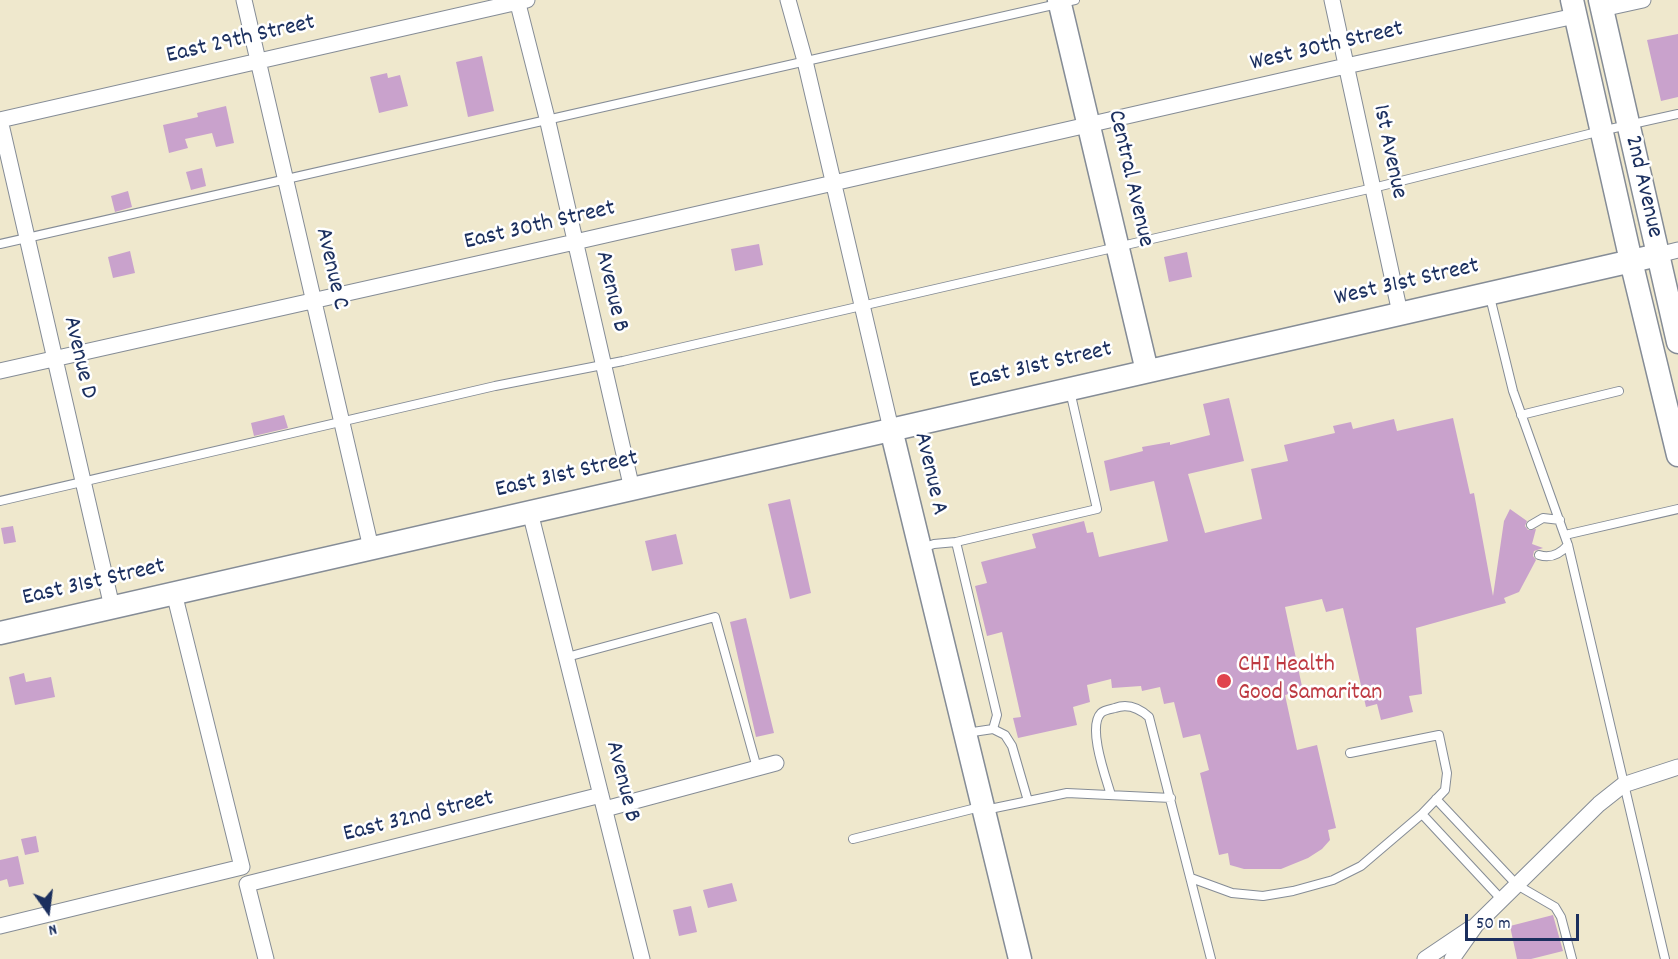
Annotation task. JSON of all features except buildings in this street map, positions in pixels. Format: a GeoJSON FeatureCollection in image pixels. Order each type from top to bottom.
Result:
{"type":"FeatureCollection","features":[{"type":"Feature","properties":{"kind":"street","name":"Avenue C"},"geometry":{"type":"LineString","coordinates":[[244,0],[371,548]]}},
{"type":"Feature","properties":{"kind":"street","name":"Avenue A"},"geometry":{"type":"LineString","coordinates":[[788,0],[806,61],[919,549],[1020,959]]}},
{"type":"Feature","properties":{"kind":"street","name":"1st Avenue"},"geometry":{"type":"LineString","coordinates":[[1332,0],[1400,313]]}},
{"type":"Feature","properties":{"kind":"street"},"geometry":{"type":"LineString","coordinates":[[1601,5],[1643,0]]}},
{"type":"Feature","properties":{"kind":"street","name":"East 29th Street"},"geometry":{"type":"LineString","coordinates":[[0,120],[520,1]]}},
{"type":"Feature","properties":{"kind":"street","name":"Avenue B"},"geometry":{"type":"LineString","coordinates":[[520,1],[632,489]]}},
{"type":"Feature","properties":{"kind":"street","name":"Central Avenue"},"geometry":{"type":"LineString","coordinates":[[1065,1],[1089,125],[1147,371]]}},
{"type":"Feature","properties":{"kind":"street","name":"2nd Avenue"},"geometry":{"type":"LineString","coordinates":[[1601,5],[1628,125],[1668,253],[1678,342]]}},
{"type":"Feature","properties":{"kind":"street","name":"West 30th Street"},"geometry":{"type":"LineString","coordinates":[[1089,125],[1346,66],[1573,8]]}},
{"type":"Feature","properties":{"kind":"street","name":"2nd Avenue"},"geometry":{"type":"LineString","coordinates":[[1573,8],[1678,455]]}},
{"type":"Feature","properties":{"kind":"street","name":"Avenue D"},"geometry":{"type":"LineString","coordinates":[[0,120],[112,608]]}},
{"type":"Feature","properties":{"kind":"street","name":"East 30th Street"},"geometry":{"type":"LineString","coordinates":[[0,371],[575,243],[1089,125]]}},
{"type":"Feature","properties":{"kind":"street","name":"West 31st Street"},"geometry":{"type":"LineString","coordinates":[[1147,371],[1668,253]]}},
{"type":"Feature","properties":{"kind":"street","name":"East 31st Street"},"geometry":{"type":"LineString","coordinates":[[0,633],[1147,371]]}},
{"type":"Feature","properties":{"kind":"street","name":"Avenue B"},"geometry":{"type":"LineString","coordinates":[[530,512],[642,959]]}},
{"type":"Feature","properties":{"kind":"street"},"geometry":{"type":"LineString","coordinates":[[0,926],[242,867],[174,593]]}},
{"type":"Feature","properties":{"kind":"street","name":"East 32nd Street"},"geometry":{"type":"LineString","coordinates":[[266,959],[247,884],[776,763]]}},
{"type":"Feature","properties":{"kind":"street"},"geometry":{"type":"LineString","coordinates":[[1425,959],[1476,925],[1599,804],[1623,785],[1678,767]]}},
{"type":"Feature","properties":{"kind":"street"},"geometry":{"type":"LineString","coordinates":[[1452,959],[1476,925]]}},
{"type":"Feature","properties":{"kind":"lane"},"geometry":{"type":"LineString","coordinates":[[0,244],[1065,1]]}},
{"type":"Feature","properties":{"kind":"lane"},"geometry":{"type":"LineString","coordinates":[[0,501],[495,386],[603,365],[863,306],[1373,188],[1678,114]]}},
{"type":"Feature","properties":{"kind":"lane"},"geometry":{"type":"LineString","coordinates":[[1489,293],[1521,415],[1568,545],[1665,959]]}},
{"type":"Feature","properties":{"kind":"lane"},"geometry":{"type":"LineString","coordinates":[[919,549],[1097,509],[1069,389]]}},
{"type":"Feature","properties":{"kind":"lane"},"geometry":{"type":"LineString","coordinates":[[1521,415],[1619,391]]}},
{"type":"Feature","properties":{"kind":"lane"},"geometry":{"type":"LineString","coordinates":[[1565,535],[1678,509]]}},
{"type":"Feature","properties":{"kind":"lane"},"geometry":{"type":"LineString","coordinates":[[1531,525],[1543,518],[1560,520]]}},
{"type":"Feature","properties":{"kind":"lane"},"geometry":{"type":"LineString","coordinates":[[956,542],[998,715],[993,729]]}},
{"type":"Feature","properties":{"kind":"lane"},"geometry":{"type":"LineString","coordinates":[[1539,555],[1549,557],[1555,555],[1568,545]]}},
{"type":"Feature","properties":{"kind":"lane"},"geometry":{"type":"LineString","coordinates":[[567,657],[716,617],[757,768]]}},
{"type":"Feature","properties":{"kind":"lane"},"geometry":{"type":"LineString","coordinates":[[1111,795],[1097,742],[1097,722],[1101,713],[1122,706],[1141,710],[1149,717],[1211,959]]}},
{"type":"Feature","properties":{"kind":"lane"},"geometry":{"type":"LineString","coordinates":[[965,734],[993,729],[1005,735],[1012,746],[1028,801]]}},
{"type":"Feature","properties":{"kind":"lane"},"geometry":{"type":"LineString","coordinates":[[1191,878],[1232,893],[1263,896],[1333,880],[1361,866],[1422,814],[1445,790],[1447,773],[1439,735],[1350,753]]}},
{"type":"Feature","properties":{"kind":"lane"},"geometry":{"type":"LineString","coordinates":[[853,839],[983,808],[1067,793],[1171,798]]}},
{"type":"Feature","properties":{"kind":"lane"},"geometry":{"type":"LineString","coordinates":[[1436,799],[1517,885],[1555,907],[1561,916],[1572,959]]}},
{"type":"Feature","properties":{"kind":"lane"},"geometry":{"type":"LineString","coordinates":[[1422,814],[1502,900]]}},
{"type":"Feature","properties":{"kind":"place","name":"CHI Health Good Samaritan"},"geometry":{"type":"Point","coordinates":[1224,681]}}]}
